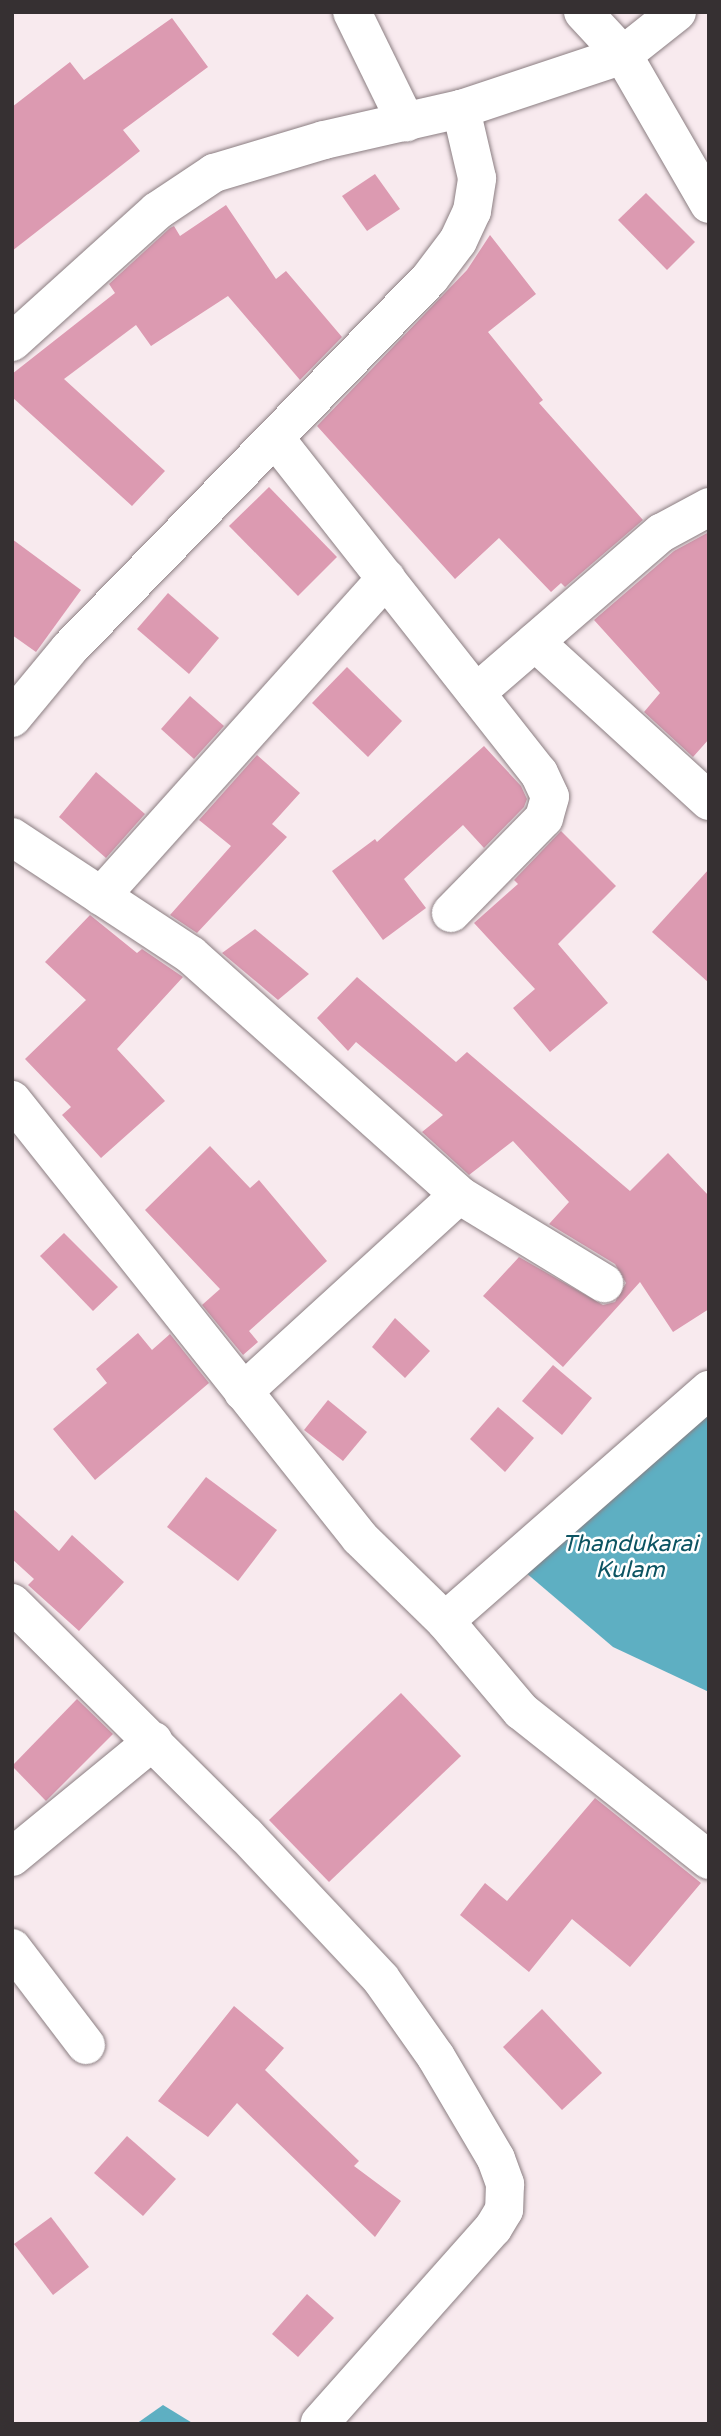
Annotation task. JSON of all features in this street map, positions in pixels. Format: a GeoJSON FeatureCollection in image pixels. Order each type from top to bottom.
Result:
{"type":"FeatureCollection","features":[{"type":"Feature","properties":{"kind":"street"},"geometry":{"type":"LineString","coordinates":[[352,12],[406,122]]}},
{"type":"Feature","properties":{"kind":"street"},"geometry":{"type":"LineString","coordinates":[[583,12],[623,55],[709,204]]}},
{"type":"Feature","properties":{"kind":"street"},"geometry":{"type":"LineString","coordinates":[[12,342],[157,211],[214,173],[324,139],[461,108],[623,55],[677,12]]}},
{"type":"Feature","properties":{"kind":"street"},"geometry":{"type":"LineString","coordinates":[[12,718],[69,649],[430,278],[458,241],[472,211],[477,178],[461,108]]}},
{"type":"Feature","properties":{"kind":"street"},"geometry":{"type":"LineString","coordinates":[[275,438],[540,774],[550,797],[544,818],[451,913]]}},
{"type":"Feature","properties":{"kind":"street"},"geometry":{"type":"LineString","coordinates":[[476,692],[661,533],[709,507]]}},
{"type":"Feature","properties":{"kind":"street"},"geometry":{"type":"LineString","coordinates":[[101,896],[386,578]]}},
{"type":"Feature","properties":{"kind":"street"},"geometry":{"type":"LineString","coordinates":[[535,642],[709,801]]}},
{"type":"Feature","properties":{"kind":"street"},"geometry":{"type":"LineString","coordinates":[[12,837],[191,955],[459,1195],[604,1283]]}},
{"type":"Feature","properties":{"kind":"street"},"geometry":{"type":"LineString","coordinates":[[18,1121],[243,1392],[360,1538],[445,1621],[521,1711],[709,1860]]}},
{"type":"Feature","properties":{"kind":"street"},"geometry":{"type":"LineString","coordinates":[[243,1392],[459,1195]]}},
{"type":"Feature","properties":{"kind":"street"},"geometry":{"type":"LineString","coordinates":[[445,1621],[709,1390]]}},
{"type":"Feature","properties":{"kind":"street"},"geometry":{"type":"LineString","coordinates":[[12,1603],[153,1741],[381,1979],[436,2057],[496,2158],[505,2184],[505,2210],[493,2228],[320,2423]]}},
{"type":"Feature","properties":{"kind":"street"},"geometry":{"type":"LineString","coordinates":[[12,1857],[153,1741]]}},
{"type":"Feature","properties":{"kind":"street"},"geometry":{"type":"LineString","coordinates":[[12,1948],[86,2045]]}},
{"type":"Feature","properties":{"kind":"water","name":"Thandukarai Kulam"},"geometry":{"type":"Polygon","coordinates":[[[709,1392],[709,1692],[613,1647],[525,1572],[709,1392]]]}},
{"type":"Feature","properties":{"kind":"water"},"geometry":{"type":"Polygon","coordinates":[[[163,2405],[194,2424],[136,2424],[163,2405]]]}},
{"type":"Feature","properties":{"kind":"building"},"geometry":{"type":"Polygon","coordinates":[[[172,18],[208,67],[123,130],[140,151],[12,251],[12,107],[70,62],[84,80],[172,18]]]}},
{"type":"Feature","properties":{"kind":"building"},"geometry":{"type":"Polygon","coordinates":[[[375,174],[400,209],[367,231],[342,196],[375,174]]]}},
{"type":"Feature","properties":{"kind":"building"},"geometry":{"type":"Polygon","coordinates":[[[646,193],[695,242],[667,270],[618,220],[646,193]]]}},
{"type":"Feature","properties":{"kind":"building"},"geometry":{"type":"Polygon","coordinates":[[[226,205],[276,279],[286,271],[342,337],[300,380],[228,296],[151,346],[136,325],[64,379],[165,471],[132,506],[12,397],[12,374],[115,293],[109,284],[170,228],[174,226],[180,236],[226,205]]]}},
{"type":"Feature","properties":{"kind":"building"},"geometry":{"type":"Polygon","coordinates":[[[490,235],[536,294],[488,332],[543,400],[539,403],[643,520],[565,587],[561,583],[551,592],[499,538],[455,579],[317,426],[467,270],[490,235]]]}},
{"type":"Feature","properties":{"kind":"building"},"geometry":{"type":"Polygon","coordinates":[[[269,487],[337,557],[298,596],[229,526],[269,487]]]}},
{"type":"Feature","properties":{"kind":"building"},"geometry":{"type":"Polygon","coordinates":[[[709,532],[709,739],[693,757],[644,712],[660,693],[594,620],[674,551],[709,532]]]}},
{"type":"Feature","properties":{"kind":"building"},"geometry":{"type":"Polygon","coordinates":[[[12,539],[81,590],[36,652],[12,635],[12,539]]]}},
{"type":"Feature","properties":{"kind":"building"},"geometry":{"type":"Polygon","coordinates":[[[168,593],[219,638],[189,674],[137,629],[168,593]]]}},
{"type":"Feature","properties":{"kind":"building"},"geometry":{"type":"Polygon","coordinates":[[[347,667],[402,721],[368,757],[312,703],[347,667]]]}},
{"type":"Feature","properties":{"kind":"building"},"geometry":{"type":"Polygon","coordinates":[[[190,696],[224,726],[194,759],[161,729],[190,696]]]}},
{"type":"Feature","properties":{"kind":"building"},"geometry":{"type":"Polygon","coordinates":[[[484,746],[521,786],[527,799],[524,807],[484,848],[463,825],[404,879],[426,908],[383,940],[332,871],[375,839],[377,842],[484,746]]]}},
{"type":"Feature","properties":{"kind":"building"},"geometry":{"type":"Polygon","coordinates":[[[257,755],[300,793],[272,824],[287,837],[197,933],[170,915],[231,846],[199,820],[257,755]]]}},
{"type":"Feature","properties":{"kind":"building"},"geometry":{"type":"Polygon","coordinates":[[[96,772],[145,814],[106,858],[59,817],[96,772]]]}},
{"type":"Feature","properties":{"kind":"building"},"geometry":{"type":"Polygon","coordinates":[[[561,831],[616,886],[558,944],[608,1003],[550,1052],[513,1008],[535,989],[474,923],[518,884],[514,880],[561,831]]]}},
{"type":"Feature","properties":{"kind":"building"},"geometry":{"type":"Polygon","coordinates":[[[709,869],[709,983],[652,932],[709,869]]]}},
{"type":"Feature","properties":{"kind":"building"},"geometry":{"type":"Polygon","coordinates":[[[90,915],[137,953],[142,949],[183,977],[117,1049],[165,1101],[101,1158],[62,1115],[71,1107],[25,1059],[86,1000],[45,962],[90,915]]]}},
{"type":"Feature","properties":{"kind":"building"},"geometry":{"type":"Polygon","coordinates":[[[255,929],[309,974],[278,1000],[222,953],[255,929]]]}},
{"type":"Feature","properties":{"kind":"building"},"geometry":{"type":"Polygon","coordinates":[[[357,977],[456,1062],[467,1052],[630,1191],[668,1153],[709,1196],[709,1309],[673,1332],[640,1282],[563,1367],[483,1296],[519,1257],[603,1305],[615,1302],[626,1283],[615,1264],[549,1224],[569,1202],[513,1141],[469,1175],[422,1132],[443,1115],[356,1042],[348,1051],[317,1018],[357,977]]]}},
{"type":"Feature","properties":{"kind":"building"},"geometry":{"type":"Polygon","coordinates":[[[210,1146],[250,1188],[259,1180],[327,1261],[249,1331],[258,1342],[243,1355],[202,1305],[220,1289],[145,1210],[210,1146]]]}},
{"type":"Feature","properties":{"kind":"building"},"geometry":{"type":"Polygon","coordinates":[[[64,1233],[118,1287],[93,1311],[40,1256],[64,1233]]]}},
{"type":"Feature","properties":{"kind":"building"},"geometry":{"type":"Polygon","coordinates":[[[395,1318],[430,1351],[405,1378],[372,1347],[395,1318]]]}},
{"type":"Feature","properties":{"kind":"building"},"geometry":{"type":"Polygon","coordinates":[[[138,1333],[152,1350],[170,1334],[209,1383],[95,1480],[53,1429],[107,1383],[96,1369],[138,1333]]]}},
{"type":"Feature","properties":{"kind":"building"},"geometry":{"type":"Polygon","coordinates":[[[553,1365],[592,1398],[562,1435],[522,1401],[553,1365]]]}},
{"type":"Feature","properties":{"kind":"building"},"geometry":{"type":"Polygon","coordinates":[[[328,1400],[367,1432],[343,1461],[304,1430],[328,1400]]]}},
{"type":"Feature","properties":{"kind":"building"},"geometry":{"type":"Polygon","coordinates":[[[498,1407],[534,1438],[505,1472],[470,1439],[498,1407]]]}},
{"type":"Feature","properties":{"kind":"building"},"geometry":{"type":"Polygon","coordinates":[[[206,1477],[277,1530],[238,1581],[167,1527],[206,1477]]]}},
{"type":"Feature","properties":{"kind":"building"},"geometry":{"type":"Polygon","coordinates":[[[12,1508],[59,1551],[72,1535],[124,1582],[79,1631],[28,1585],[34,1579],[12,1559],[12,1508]]]}},
{"type":"Feature","properties":{"kind":"building"},"geometry":{"type":"Polygon","coordinates":[[[401,1693],[461,1756],[329,1882],[269,1820],[401,1693]]]}},
{"type":"Feature","properties":{"kind":"building"},"geometry":{"type":"Polygon","coordinates":[[[77,1699],[113,1734],[46,1801],[12,1766],[77,1699]]]}},
{"type":"Feature","properties":{"kind":"building"},"geometry":{"type":"Polygon","coordinates":[[[595,1798],[701,1883],[630,1967],[572,1919],[529,1972],[460,1915],[485,1883],[507,1901],[595,1798]]]}},
{"type":"Feature","properties":{"kind":"building"},"geometry":{"type":"Polygon","coordinates":[[[234,2006],[284,2048],[265,2070],[359,2161],[354,2166],[401,2201],[375,2237],[237,2103],[208,2137],[158,2101],[234,2006]]]}},
{"type":"Feature","properties":{"kind":"building"},"geometry":{"type":"Polygon","coordinates":[[[542,2009],[602,2073],[562,2110],[503,2047],[542,2009]]]}},
{"type":"Feature","properties":{"kind":"building"},"geometry":{"type":"Polygon","coordinates":[[[127,2136],[176,2179],[143,2216],[94,2173],[127,2136]]]}},
{"type":"Feature","properties":{"kind":"building"},"geometry":{"type":"Polygon","coordinates":[[[51,2217],[89,2267],[53,2295],[14,2244],[51,2217]]]}},
{"type":"Feature","properties":{"kind":"building"},"geometry":{"type":"Polygon","coordinates":[[[307,2294],[334,2318],[298,2357],[272,2334],[307,2294]]]}}]}
